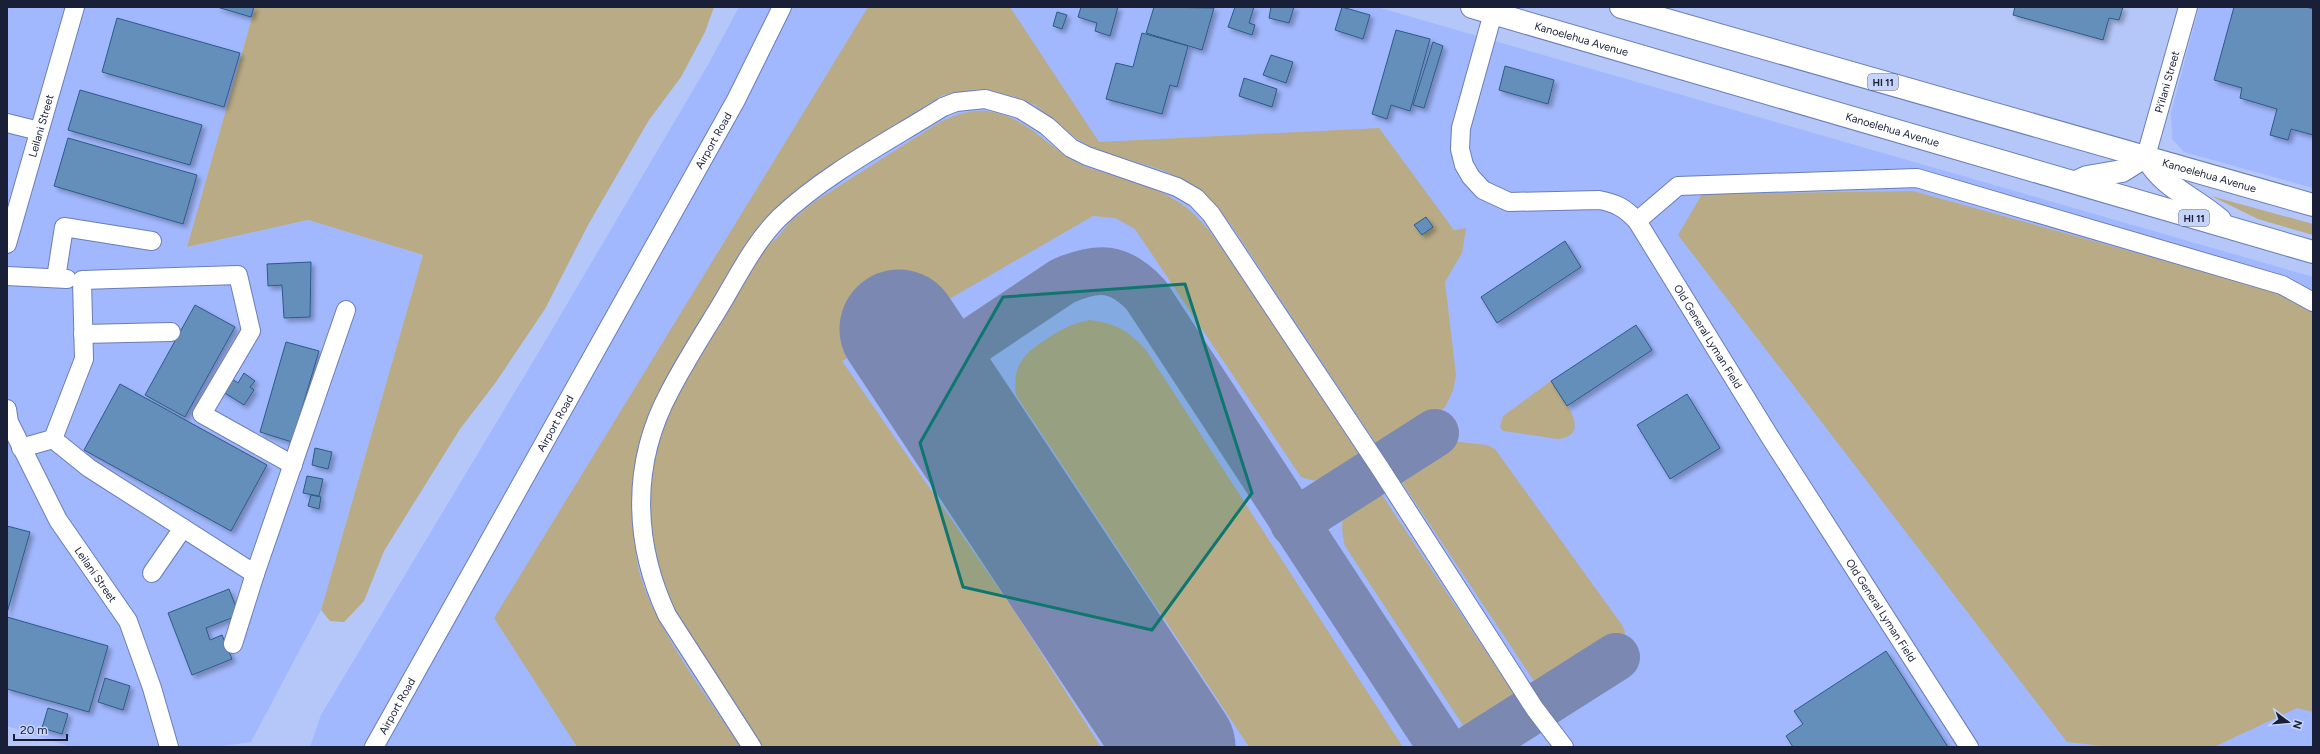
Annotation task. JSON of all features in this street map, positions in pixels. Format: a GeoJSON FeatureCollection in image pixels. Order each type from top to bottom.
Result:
{"type":"FeatureCollection","features":[{"type":"Feature","properties":{"kind":"highway","name":"Kanoelehua Avenue"},"geometry":{"type":"LineString","coordinates":[[1472,7],[2313,252]]}},
{"type":"Feature","properties":{"kind":"highway","name":"Kanoelehua Avenue"},"geometry":{"type":"LineString","coordinates":[[1621,7],[2313,205]]}},
{"type":"Feature","properties":{"kind":"highway"},"geometry":{"type":"LineString","coordinates":[[2076,182],[2087,177],[2122,171],[2146,156],[2153,170],[2164,180],[2205,208],[2229,228]]}},
{"type":"Feature","properties":{"kind":"street","name":"Leilani Street"},"geometry":{"type":"LineString","coordinates":[[7,244],[75,7]]}},
{"type":"Feature","properties":{"kind":"street","name":"Airport Road"},"geometry":{"type":"LineString","coordinates":[[374,747],[736,100],[782,7]]}},
{"type":"Feature","properties":{"kind":"street","name":"Pi‘ilani Street"},"geometry":{"type":"LineString","coordinates":[[2146,156],[2188,7]]}},
{"type":"Feature","properties":{"kind":"street","name":"Old General Lyman Field"},"geometry":{"type":"LineString","coordinates":[[1492,13],[1460,128],[1460,149],[1464,165],[1471,177],[1483,190],[1509,202],[1599,200],[1613,202],[1627,209],[1637,221],[1770,437],[1969,747]]}},
{"type":"Feature","properties":{"kind":"street"},"geometry":{"type":"LineString","coordinates":[[752,747],[667,615],[657,593],[647,564],[642,539],[642,480],[649,444],[659,415],[673,386],[759,242],[778,219],[823,183],[943,106],[956,102],[985,100],[1020,109],[1047,126],[1071,148],[1087,156],[1177,187],[1196,198],[1211,214],[1376,462],[1535,708],[1564,747]]}},
{"type":"Feature","properties":{"kind":"street"},"geometry":{"type":"LineString","coordinates":[[7,123],[39,131]]}},
{"type":"Feature","properties":{"kind":"street"},"geometry":{"type":"LineString","coordinates":[[1637,221],[1678,186],[1917,178],[2282,285],[2313,302]]}},
{"type":"Feature","properties":{"kind":"street"},"geometry":{"type":"LineString","coordinates":[[56,278],[64,227],[152,241]]}},
{"type":"Feature","properties":{"kind":"street"},"geometry":{"type":"LineString","coordinates":[[7,276],[82,280],[238,276],[250,331],[202,414],[293,465]]}},
{"type":"Feature","properties":{"kind":"street"},"geometry":{"type":"LineString","coordinates":[[54,439],[84,359],[82,280]]}},
{"type":"Feature","properties":{"kind":"street"},"geometry":{"type":"LineString","coordinates":[[233,644],[255,574],[346,310]]}},
{"type":"Feature","properties":{"kind":"street"},"geometry":{"type":"LineString","coordinates":[[83,334],[171,332]]}},
{"type":"Feature","properties":{"kind":"street","name":"Leilani Street"},"geometry":{"type":"LineString","coordinates":[[7,409],[9,428],[58,520],[128,621],[152,688],[169,747]]}},
{"type":"Feature","properties":{"kind":"street"},"geometry":{"type":"LineString","coordinates":[[21,448],[54,439]]}},
{"type":"Feature","properties":{"kind":"street"},"geometry":{"type":"LineString","coordinates":[[54,439],[89,468],[255,574]]}},
{"type":"Feature","properties":{"kind":"street"},"geometry":{"type":"LineString","coordinates":[[152,572],[183,528]]}},
{"type":"Feature","properties":{"kind":"highlighted area"},"geometry":{"type":"Polygon","coordinates":[[[1185,284],[1252,493],[1152,630],[963,587],[920,443],[1003,297],[1185,284]]]}},
{"type":"Feature","properties":{"kind":"shaded area"},"geometry":{"type":"Polygon","coordinates":[[[7,7],[255,7],[187,247],[308,220],[423,255],[321,610],[251,742],[215,747],[71,747],[7,726],[7,7]]]}},
{"type":"Feature","properties":{"kind":"shaded area"},"geometry":{"type":"Polygon","coordinates":[[[255,7],[714,7],[705,32],[681,77],[649,120],[588,225],[545,309],[496,382],[460,429],[384,551],[364,601],[344,622],[330,621],[321,610],[423,255],[308,220],[187,247],[255,7]]]}},
{"type":"Feature","properties":{"kind":"shaded area"},"geometry":{"type":"Polygon","coordinates":[[[739,7],[1377,7],[2313,277],[2313,747],[310,747],[321,715],[540,350],[709,63],[739,7]]]}},
{"type":"Feature","properties":{"kind":"shaded area"},"geometry":{"type":"Polygon","coordinates":[[[868,7],[1010,7],[1099,142],[1379,128],[1454,230],[1466,228],[1462,253],[1445,282],[1456,375],[1453,391],[1445,407],[1432,419],[1381,451],[1232,226],[1210,200],[1194,186],[1162,170],[1095,149],[1074,137],[1035,105],[1013,96],[978,89],[943,95],[806,182],[761,223],[723,284],[777,238],[790,222],[814,202],[940,122],[966,112],[993,112],[1017,121],[1027,127],[1067,157],[1078,163],[1091,169],[1148,187],[1162,193],[1174,199],[1196,216],[1219,244],[1366,464],[1350,474],[1335,480],[1320,481],[1301,477],[1135,229],[1115,218],[1093,216],[842,361],[1013,609],[1101,747],[745,747],[642,572],[636,552],[640,575],[649,600],[662,626],[695,679],[741,747],[577,747],[494,618],[868,7]]]}},
{"type":"Feature","properties":{"kind":"shaded area"},"geometry":{"type":"Polygon","coordinates":[[[2199,7],[2313,7],[2313,188],[2184,152],[2172,139],[2171,113],[2199,7]]]}},
{"type":"Feature","properties":{"kind":"shaded area"},"geometry":{"type":"Polygon","coordinates":[[[1913,191],[2313,302],[2313,712],[2297,708],[2214,747],[2112,747],[2067,742],[1678,235],[1702,194],[1913,191]]]}},
{"type":"Feature","properties":{"kind":"shaded area"},"geometry":{"type":"Polygon","coordinates":[[[2211,196],[2313,224],[2313,235],[2258,219],[2211,196]]]}},
{"type":"Feature","properties":{"kind":"shaded area"},"geometry":{"type":"Polygon","coordinates":[[[1090,320],[1115,326],[1121,329],[1133,337],[1146,350],[1403,747],[1249,747],[1016,395],[1015,385],[1018,368],[1026,355],[1032,349],[1058,332],[1073,325],[1090,320]]]}},
{"type":"Feature","properties":{"kind":"shaded area"},"geometry":{"type":"Polygon","coordinates":[[[1551,381],[1567,405],[1575,423],[1574,430],[1569,436],[1558,439],[1503,431],[1500,427],[1503,416],[1551,381]]]}},
{"type":"Feature","properties":{"kind":"shaded area"},"geometry":{"type":"Polygon","coordinates":[[[1452,441],[1487,445],[1495,449],[1622,625],[1625,632],[1624,638],[1536,684],[1395,472],[1426,451],[1452,441]]]}},
{"type":"Feature","properties":{"kind":"shaded area"},"geometry":{"type":"Polygon","coordinates":[[[1376,486],[1518,700],[1472,730],[1466,730],[1345,546],[1342,524],[1347,509],[1358,498],[1376,486]]]}},
{"type":"Feature","properties":{"kind":"building"},"geometry":{"type":"Polygon","coordinates":[[[217,7],[254,7],[251,17],[217,7]]]}},
{"type":"Feature","properties":{"kind":"building"},"geometry":{"type":"Polygon","coordinates":[[[1081,7],[1118,7],[1110,36],[1095,31],[1097,23],[1078,17],[1081,7]]]}},
{"type":"Feature","properties":{"kind":"building"},"geometry":{"type":"Polygon","coordinates":[[[1154,7],[1214,8],[1202,50],[1146,33],[1154,7]]]}},
{"type":"Feature","properties":{"kind":"building"},"geometry":{"type":"Polygon","coordinates":[[[1235,7],[1254,7],[1249,23],[1255,25],[1252,35],[1228,27],[1235,7]]]}},
{"type":"Feature","properties":{"kind":"building"},"geometry":{"type":"Polygon","coordinates":[[[1271,7],[1294,7],[1289,23],[1269,18],[1271,7]]]}},
{"type":"Feature","properties":{"kind":"building"},"geometry":{"type":"Polygon","coordinates":[[[1342,7],[1370,15],[1363,39],[1335,30],[1342,7]]]}},
{"type":"Feature","properties":{"kind":"building"},"geometry":{"type":"Polygon","coordinates":[[[2015,7],[2123,7],[2119,20],[2109,18],[2103,40],[2013,15],[2015,7]]]}},
{"type":"Feature","properties":{"kind":"building"},"geometry":{"type":"Polygon","coordinates":[[[2234,7],[2306,7],[2313,9],[2313,135],[2291,129],[2288,140],[2270,135],[2277,109],[2240,98],[2242,88],[2214,80],[2234,7]]]}},
{"type":"Feature","properties":{"kind":"building"},"geometry":{"type":"Polygon","coordinates":[[[1057,12],[1067,15],[1062,29],[1053,26],[1057,12]]]}},
{"type":"Feature","properties":{"kind":"building"},"geometry":{"type":"Polygon","coordinates":[[[117,18],[240,53],[224,107],[102,72],[117,18]]]}},
{"type":"Feature","properties":{"kind":"building"},"geometry":{"type":"Polygon","coordinates":[[[1396,30],[1430,39],[1410,111],[1391,105],[1387,119],[1372,114],[1396,30]]]}},
{"type":"Feature","properties":{"kind":"building"},"geometry":{"type":"Polygon","coordinates":[[[1142,33],[1188,46],[1177,87],[1170,85],[1162,114],[1106,99],[1116,63],[1133,67],[1142,33]]]}},
{"type":"Feature","properties":{"kind":"building"},"geometry":{"type":"Polygon","coordinates":[[[1433,42],[1443,46],[1424,108],[1413,105],[1433,42]]]}},
{"type":"Feature","properties":{"kind":"building"},"geometry":{"type":"Polygon","coordinates":[[[1271,55],[1293,62],[1286,83],[1263,75],[1271,55]]]}},
{"type":"Feature","properties":{"kind":"building"},"geometry":{"type":"Polygon","coordinates":[[[1505,66],[1554,80],[1548,104],[1499,90],[1505,66]]]}},
{"type":"Feature","properties":{"kind":"building"},"geometry":{"type":"Polygon","coordinates":[[[1244,78],[1277,89],[1272,107],[1239,96],[1244,78]]]}},
{"type":"Feature","properties":{"kind":"building"},"geometry":{"type":"Polygon","coordinates":[[[80,90],[202,125],[190,165],[68,130],[80,90]]]}},
{"type":"Feature","properties":{"kind":"building"},"geometry":{"type":"Polygon","coordinates":[[[68,138],[197,175],[183,224],[54,186],[68,138]]]}},
{"type":"Feature","properties":{"kind":"building"},"geometry":{"type":"Polygon","coordinates":[[[1426,217],[1433,227],[1422,235],[1414,225],[1426,217]]]}},
{"type":"Feature","properties":{"kind":"building"},"geometry":{"type":"Polygon","coordinates":[[[1565,241],[1581,267],[1497,323],[1481,297],[1565,241]]]}},
{"type":"Feature","properties":{"kind":"building"},"geometry":{"type":"Polygon","coordinates":[[[311,262],[310,317],[284,318],[282,285],[268,286],[267,264],[311,262]]]}},
{"type":"Feature","properties":{"kind":"building"},"geometry":{"type":"Polygon","coordinates":[[[195,305],[235,327],[185,417],[145,395],[195,305]]]}},
{"type":"Feature","properties":{"kind":"building"},"geometry":{"type":"Polygon","coordinates":[[[1636,325],[1652,350],[1567,406],[1551,381],[1636,325]]]}},
{"type":"Feature","properties":{"kind":"building"},"geometry":{"type":"Polygon","coordinates":[[[286,342],[319,351],[292,442],[260,432],[286,342]]]}},
{"type":"Feature","properties":{"kind":"building"},"geometry":{"type":"Polygon","coordinates":[[[244,373],[255,381],[250,387],[254,390],[244,405],[220,390],[229,377],[238,383],[244,373]]]}},
{"type":"Feature","properties":{"kind":"building"},"geometry":{"type":"Polygon","coordinates":[[[120,384],[267,465],[231,531],[84,450],[120,384]]]}},
{"type":"Feature","properties":{"kind":"building"},"geometry":{"type":"Polygon","coordinates":[[[1687,394],[1720,448],[1670,479],[1637,425],[1687,394]]]}},
{"type":"Feature","properties":{"kind":"building"},"geometry":{"type":"Polygon","coordinates":[[[315,448],[332,452],[328,469],[312,465],[315,448]]]}},
{"type":"Feature","properties":{"kind":"building"},"geometry":{"type":"Polygon","coordinates":[[[307,476],[323,479],[319,496],[303,493],[307,476]]]}},
{"type":"Feature","properties":{"kind":"building"},"geometry":{"type":"Polygon","coordinates":[[[311,495],[321,497],[319,509],[308,506],[311,495]]]}},
{"type":"Feature","properties":{"kind":"building"},"geometry":{"type":"Polygon","coordinates":[[[7,526],[30,532],[7,613],[7,526]]]}},
{"type":"Feature","properties":{"kind":"building"},"geometry":{"type":"Polygon","coordinates":[[[229,589],[239,615],[206,628],[210,640],[222,635],[232,659],[192,675],[168,613],[229,589]]]}},
{"type":"Feature","properties":{"kind":"building"},"geometry":{"type":"Polygon","coordinates":[[[7,617],[108,646],[89,712],[7,689],[7,617]]]}},
{"type":"Feature","properties":{"kind":"building"},"geometry":{"type":"Polygon","coordinates":[[[1886,651],[1948,747],[1793,747],[1786,736],[1803,724],[1794,711],[1886,651]]]}},
{"type":"Feature","properties":{"kind":"building"},"geometry":{"type":"Polygon","coordinates":[[[105,678],[130,686],[123,710],[98,702],[105,678]]]}},
{"type":"Feature","properties":{"kind":"building"},"geometry":{"type":"Polygon","coordinates":[[[48,708],[68,714],[62,734],[42,728],[48,708]]]}},
{"type":"Feature","properties":{"kind":"taxiway"},"geometry":{"type":"LineString","coordinates":[[927,372],[1063,281],[1076,276],[1098,271],[1117,274],[1127,278],[1146,295],[1442,747]]}},
{"type":"Feature","properties":{"kind":"taxiway"},"geometry":{"type":"LineString","coordinates":[[1294,523],[1435,433]]}},
{"type":"Feature","properties":{"kind":"taxiway"},"geometry":{"type":"LineString","coordinates":[[1474,747],[1616,657]]}},
{"type":"Feature","properties":{"kind":"runway"},"geometry":{"type":"LineString","coordinates":[[899,329],[1176,747]]}}]}
